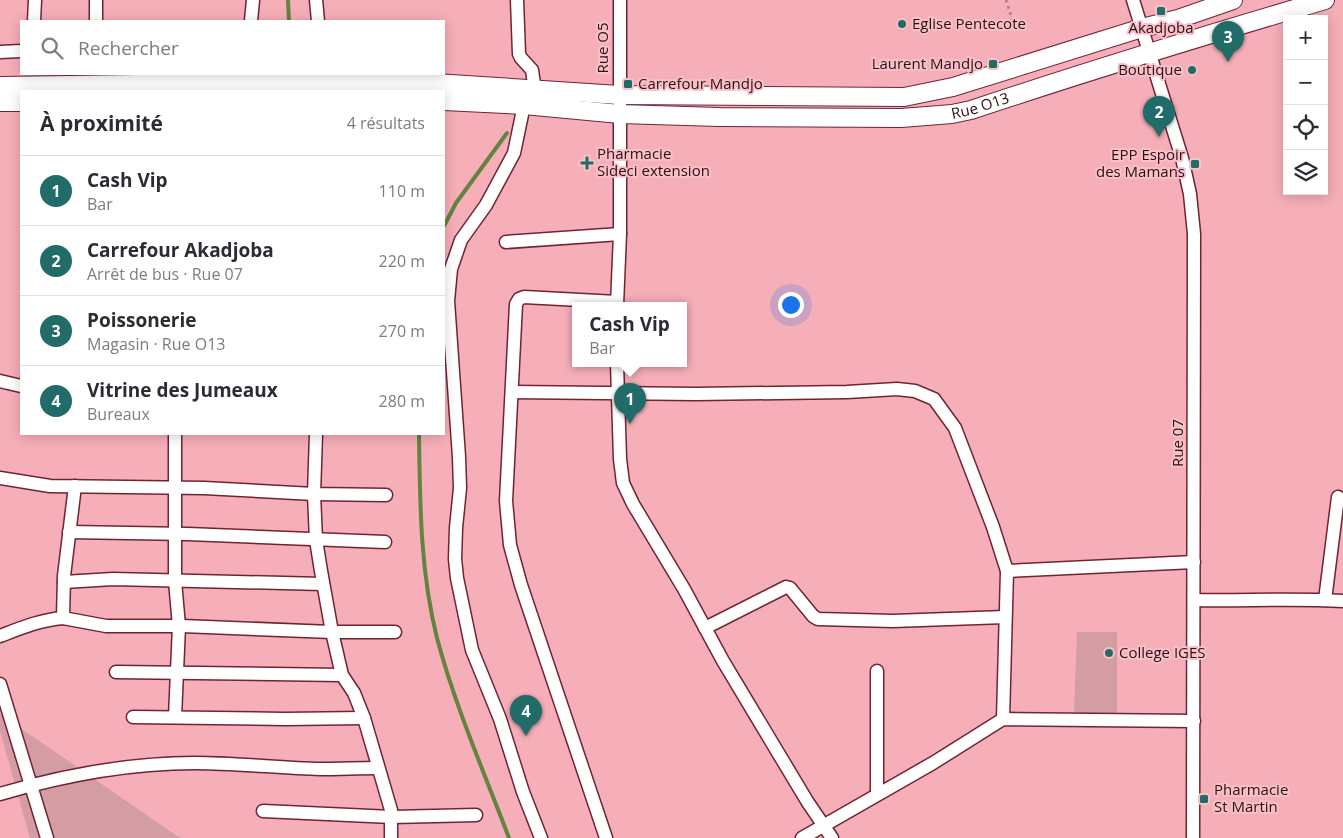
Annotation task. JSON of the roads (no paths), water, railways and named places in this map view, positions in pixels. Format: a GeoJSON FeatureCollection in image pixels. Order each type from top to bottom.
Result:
{"type":"FeatureCollection","features":[{"type":"Feature","properties":{"kind":"main road","name":"Rue O13"},"geometry":{"type":"LineString","coordinates":[[0,86],[245,78],[275,82],[316,80],[435,84],[619,95],[904,97],[953,87],[1142,28],[1178,19],[1233,0]]}},
{"type":"Feature","properties":{"kind":"main road","name":"Rue O13"},"geometry":{"type":"LineString","coordinates":[[445,101],[524,105],[620,114],[832,119],[901,118],[952,114],[971,110],[1149,54],[1184,41],[1324,0]]}},
{"type":"Feature","properties":{"kind":"main road"},"geometry":{"type":"LineString","coordinates":[[0,103],[20,102]]}},
{"type":"Feature","properties":{"kind":"street"},"geometry":{"type":"LineString","coordinates":[[34,20],[35,0]]}},
{"type":"Feature","properties":{"kind":"street"},"geometry":{"type":"LineString","coordinates":[[96,0],[96,20]]}},
{"type":"Feature","properties":{"kind":"street"},"geometry":{"type":"LineString","coordinates":[[251,20],[253,0]]}},
{"type":"Feature","properties":{"kind":"street"},"geometry":{"type":"LineString","coordinates":[[316,0],[318,20]]}},
{"type":"Feature","properties":{"kind":"street"},"geometry":{"type":"LineString","coordinates":[[517,0],[519,54],[532,70],[535,90]]}},
{"type":"Feature","properties":{"kind":"street","name":"Rue O5"},"geometry":{"type":"LineString","coordinates":[[617,302],[620,234],[620,0]]}},
{"type":"Feature","properties":{"kind":"street","name":"Rue 07"},"geometry":{"type":"LineString","coordinates":[[1133,0],[1182,158],[1190,194],[1194,234],[1193,838]]}},
{"type":"Feature","properties":{"kind":"street"},"geometry":{"type":"LineString","coordinates":[[0,52],[20,52]]}},
{"type":"Feature","properties":{"kind":"street"},"geometry":{"type":"LineString","coordinates":[[524,105],[514,153],[486,204],[461,240],[451,269],[448,301],[460,457],[460,488],[455,559],[457,578],[472,650],[500,719],[523,792],[541,838]]}},
{"type":"Feature","properties":{"kind":"street"},"geometry":{"type":"LineString","coordinates":[[506,242],[620,234]]}},
{"type":"Feature","properties":{"kind":"street"},"geometry":{"type":"LineString","coordinates":[[590,302],[524,297],[519,299],[516,304],[506,501],[510,545],[520,585],[606,838]]}},
{"type":"Feature","properties":{"kind":"street"},"geometry":{"type":"LineString","coordinates":[[616,367],[616,393],[623,483],[723,661],[832,838]]}},
{"type":"Feature","properties":{"kind":"street"},"geometry":{"type":"LineString","coordinates":[[0,382],[20,386]]}},
{"type":"Feature","properties":{"kind":"street"},"geometry":{"type":"LineString","coordinates":[[512,392],[847,392],[897,389],[915,391],[934,399],[955,428],[993,527],[1007,571],[1003,719]]}},
{"type":"Feature","properties":{"kind":"street"},"geometry":{"type":"LineString","coordinates":[[175,435],[175,581],[179,626],[175,717]]}},
{"type":"Feature","properties":{"kind":"street"},"geometry":{"type":"LineString","coordinates":[[316,435],[314,494],[316,540],[323,584],[342,675],[354,692],[364,718],[392,817],[391,838]]}},
{"type":"Feature","properties":{"kind":"street"},"geometry":{"type":"LineString","coordinates":[[0,478],[50,486],[386,495]]}},
{"type":"Feature","properties":{"kind":"street"},"geometry":{"type":"LineString","coordinates":[[63,618],[64,582],[75,486]]}},
{"type":"Feature","properties":{"kind":"street"},"geometry":{"type":"LineString","coordinates":[[1325,600],[1338,497]]}},
{"type":"Feature","properties":{"kind":"street"},"geometry":{"type":"LineString","coordinates":[[69,532],[385,542]]}},
{"type":"Feature","properties":{"kind":"street"},"geometry":{"type":"LineString","coordinates":[[1007,571],[1194,562]]}},
{"type":"Feature","properties":{"kind":"street"},"geometry":{"type":"LineString","coordinates":[[64,582],[113,579],[323,584]]}},
{"type":"Feature","properties":{"kind":"street"},"geometry":{"type":"LineString","coordinates":[[705,628],[786,587],[790,588],[813,616],[818,619],[893,621],[1005,617]]}},
{"type":"Feature","properties":{"kind":"street"},"geometry":{"type":"LineString","coordinates":[[1194,600],[1343,601]]}},
{"type":"Feature","properties":{"kind":"street"},"geometry":{"type":"LineString","coordinates":[[0,636],[30,624],[49,619],[63,618],[106,626],[179,626],[332,632],[395,632]]}},
{"type":"Feature","properties":{"kind":"street"},"geometry":{"type":"LineString","coordinates":[[877,671],[877,794]]}},
{"type":"Feature","properties":{"kind":"street"},"geometry":{"type":"LineString","coordinates":[[116,672],[342,675]]}},
{"type":"Feature","properties":{"kind":"street"},"geometry":{"type":"LineString","coordinates":[[0,684],[47,838]]}},
{"type":"Feature","properties":{"kind":"street"},"geometry":{"type":"LineString","coordinates":[[133,716],[364,718]]}},
{"type":"Feature","properties":{"kind":"street"},"geometry":{"type":"LineString","coordinates":[[802,838],[1003,719],[1194,721]]}},
{"type":"Feature","properties":{"kind":"street"},"geometry":{"type":"LineString","coordinates":[[0,794],[32,784],[102,770],[194,763],[320,769],[378,768]]}},
{"type":"Feature","properties":{"kind":"street"},"geometry":{"type":"LineString","coordinates":[[263,811],[392,817],[476,815]]}},
{"type":"Feature","properties":{"kind":"waterway"},"geometry":{"type":"LineString","coordinates":[[288,0],[289,20]]}},
{"type":"Feature","properties":{"kind":"waterway"},"geometry":{"type":"LineString","coordinates":[[445,224],[456,203],[507,133]]}},
{"type":"Feature","properties":{"kind":"waterway"},"geometry":{"type":"LineString","coordinates":[[419,435],[422,536],[431,613],[444,663],[461,714],[509,838]]}},
{"type":"Feature","properties":{"kind":"place","name":"Akadjoba"},"geometry":{"type":"Point","coordinates":[1161,11]}},
{"type":"Feature","properties":{"kind":"place","name":"Eglise Pentecote"},"geometry":{"type":"Point","coordinates":[902,24]}},
{"type":"Feature","properties":{"kind":"place","name":"Poissonerie"},"geometry":{"type":"Point","coordinates":[1228,62]}},
{"type":"Feature","properties":{"kind":"place","name":"Laurent Mandjo"},"geometry":{"type":"Point","coordinates":[993,64]}},
{"type":"Feature","properties":{"kind":"place","name":"Boutique"},"geometry":{"type":"Point","coordinates":[1192,70]}},
{"type":"Feature","properties":{"kind":"place","name":"Carrefour Mandjo"},"geometry":{"type":"Point","coordinates":[628,84]}},
{"type":"Feature","properties":{"kind":"place","name":"Carrefour Akadjoba"},"geometry":{"type":"Point","coordinates":[1159,137]}},
{"type":"Feature","properties":{"kind":"place","name":"Pharmacie Sideci extension"},"geometry":{"type":"Point","coordinates":[587,163]}},
{"type":"Feature","properties":{"kind":"place","name":"EPP Espoir des Mamans"},"geometry":{"type":"Point","coordinates":[1195,164]}},
{"type":"Feature","properties":{"kind":"place","name":"Cash Vip"},"geometry":{"type":"Point","coordinates":[630,424]}},
{"type":"Feature","properties":{"kind":"place","name":"College IGES"},"geometry":{"type":"Point","coordinates":[1109,653]}},
{"type":"Feature","properties":{"kind":"place","name":"Vitrine des Jumeaux"},"geometry":{"type":"Point","coordinates":[526,736]}},
{"type":"Feature","properties":{"kind":"place","name":"Pharmacie St Martin"},"geometry":{"type":"Point","coordinates":[1204,799]}}]}
